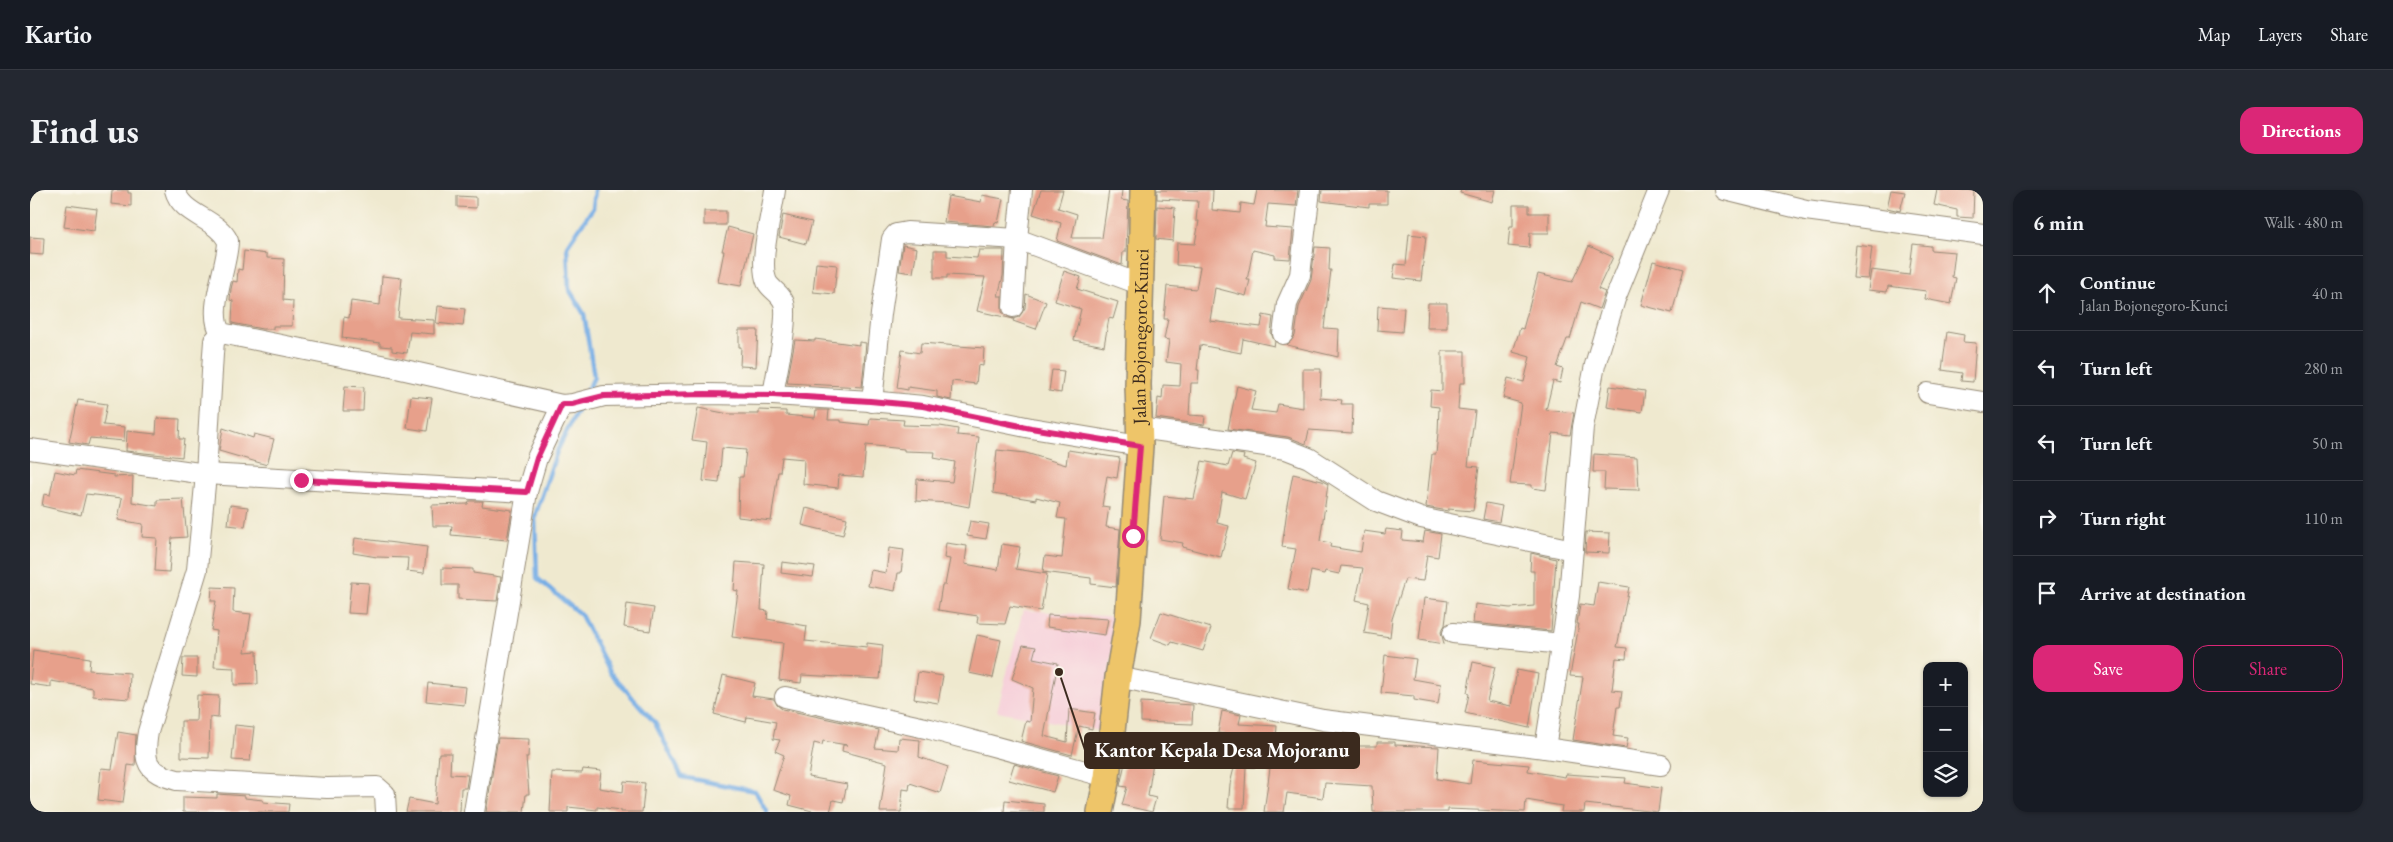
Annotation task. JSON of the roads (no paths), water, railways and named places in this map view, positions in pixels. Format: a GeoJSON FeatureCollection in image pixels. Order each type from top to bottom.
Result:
{"type":"FeatureCollection","features":[{"type":"Feature","properties":{"kind":"main road","name":"Jalan Bojonegoro-Kunci"},"geometry":{"type":"LineString","coordinates":[[1100,812],[1107,776],[1118,677],[1128,620],[1140,437],[1138,385],[1143,190]]}},
{"type":"Feature","properties":{"kind":"street"},"geometry":{"type":"LineString","coordinates":[[175,190],[181,203],[224,233],[228,241],[215,314],[217,327],[221,333],[567,404],[604,396],[773,395],[923,406],[1031,428],[1286,449],[1309,458],[1376,501],[1421,518],[1573,550]]}},
{"type":"Feature","properties":{"kind":"street"},"geometry":{"type":"LineString","coordinates":[[773,395],[784,316],[784,303],[778,291],[768,284],[764,270],[775,190]]}},
{"type":"Feature","properties":{"kind":"street"},"geometry":{"type":"LineString","coordinates":[[1013,307],[1022,190]]}},
{"type":"Feature","properties":{"kind":"street"},"geometry":{"type":"LineString","coordinates":[[1283,334],[1287,304],[1300,275],[1310,190]]}},
{"type":"Feature","properties":{"kind":"street"},"geometry":{"type":"LineString","coordinates":[[1545,748],[1562,644],[1573,550],[1583,427],[1595,365],[1615,298],[1658,190]]}},
{"type":"Feature","properties":{"kind":"street"},"geometry":{"type":"LineString","coordinates":[[1725,190],[1806,210],[1983,234]]}},
{"type":"Feature","properties":{"kind":"street"},"geometry":{"type":"LineString","coordinates":[[872,402],[880,314],[892,238],[896,234],[907,232],[1017,240],[1142,285]]}},
{"type":"Feature","properties":{"kind":"street"},"geometry":{"type":"LineString","coordinates":[[221,333],[214,341],[206,474],[197,570],[148,732],[145,749],[147,761],[157,773],[177,780],[327,788],[377,787],[385,794],[386,812]]}},
{"type":"Feature","properties":{"kind":"street"},"geometry":{"type":"LineString","coordinates":[[1928,392],[1983,402]]}},
{"type":"Feature","properties":{"kind":"street"},"geometry":{"type":"LineString","coordinates":[[474,812],[527,492],[537,458],[567,404]]}},
{"type":"Feature","properties":{"kind":"street"},"geometry":{"type":"LineString","coordinates":[[30,448],[206,474],[527,492]]}},
{"type":"Feature","properties":{"kind":"street"},"geometry":{"type":"LineString","coordinates":[[1453,633],[1562,644]]}},
{"type":"Feature","properties":{"kind":"street"},"geometry":{"type":"LineString","coordinates":[[1118,677],[1323,720],[1545,748],[1661,765]]}},
{"type":"Feature","properties":{"kind":"street"},"geometry":{"type":"LineString","coordinates":[[785,697],[930,729],[1107,776]]}},
{"type":"Feature","properties":{"kind":"waterway"},"geometry":{"type":"LineString","coordinates":[[586,394],[594,377],[584,314],[569,289],[567,246],[593,208],[595,190]]}},
{"type":"Feature","properties":{"kind":"waterway"},"geometry":{"type":"LineString","coordinates":[[578,409],[557,451],[535,516],[537,578],[581,615],[610,672],[655,723],[682,777],[755,791],[767,812]]}},
{"type":"Feature","properties":{"kind":"place","name":"Kantor Kepala Desa Mojoranu"},"geometry":{"type":"Point","coordinates":[1059,672]}}]}
